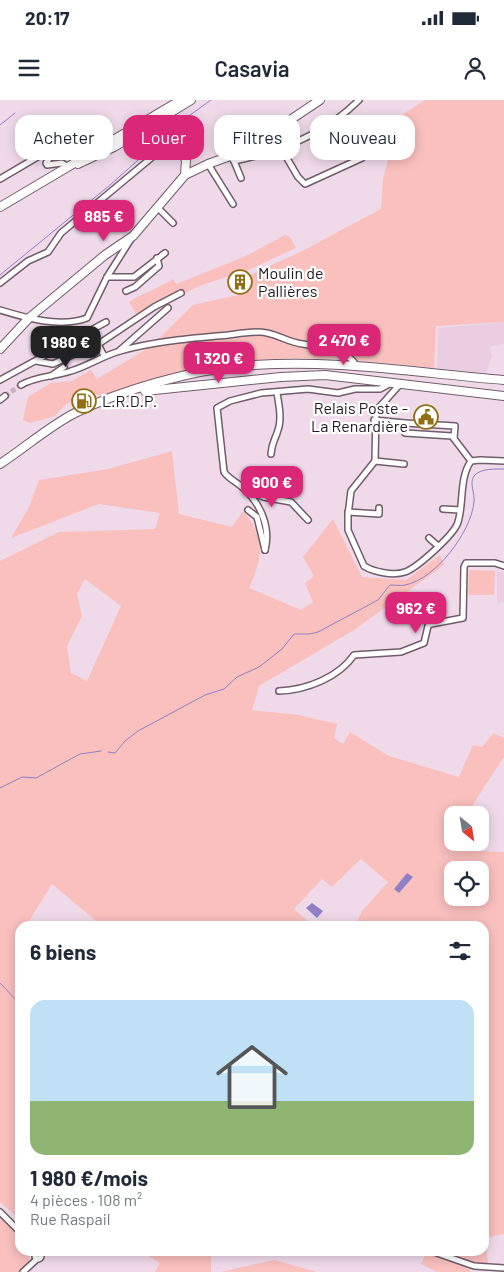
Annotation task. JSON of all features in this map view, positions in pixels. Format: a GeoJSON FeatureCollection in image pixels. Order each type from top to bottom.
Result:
{"type":"FeatureCollection","features":[{"type":"Feature","properties":{"kind":"main road"},"geometry":{"type":"LineString","coordinates":[[162,115],[182,100]]}},
{"type":"Feature","properties":{"kind":"main road"},"geometry":{"type":"LineString","coordinates":[[163,115],[191,100]]}},
{"type":"Feature","properties":{"kind":"main road"},"geometry":{"type":"LineString","coordinates":[[298,115],[320,100]]}},
{"type":"Feature","properties":{"kind":"main road"},"geometry":{"type":"LineString","coordinates":[[0,207],[67,168],[92,159],[123,140]]}},
{"type":"Feature","properties":{"kind":"main road"},"geometry":{"type":"LineString","coordinates":[[185,175],[186,160]]}},
{"type":"Feature","properties":{"kind":"main road"},"geometry":{"type":"LineString","coordinates":[[0,349],[29,318],[105,255],[133,236],[185,175],[208,164],[228,160]]}},
{"type":"Feature","properties":{"kind":"main road"},"geometry":{"type":"LineString","coordinates":[[0,464],[39,434],[95,405],[123,394],[216,370],[260,365],[305,364],[504,380]]}},
{"type":"Feature","properties":{"kind":"main road"},"geometry":{"type":"LineString","coordinates":[[123,394],[303,375],[325,375],[504,396]]}},
{"type":"Feature","properties":{"kind":"main road"},"geometry":{"type":"LineString","coordinates":[[174,380],[184,387]]}},
{"type":"Feature","properties":{"kind":"main road"},"geometry":{"type":"LineString","coordinates":[[0,469],[46,434],[95,405]]}},
{"type":"Feature","properties":{"kind":"street"},"geometry":{"type":"LineString","coordinates":[[300,139],[338,119],[359,100]]}},
{"type":"Feature","properties":{"kind":"street"},"geometry":{"type":"LineString","coordinates":[[0,178],[51,149],[54,152],[46,163],[47,165],[62,163],[67,168]]}},
{"type":"Feature","properties":{"kind":"street"},"geometry":{"type":"LineString","coordinates":[[0,283],[28,261],[48,252],[61,232],[148,160]]}},
{"type":"Feature","properties":{"kind":"street"},"geometry":{"type":"LineString","coordinates":[[233,160],[241,178]]}},
{"type":"Feature","properties":{"kind":"street"},"geometry":{"type":"LineString","coordinates":[[288,160],[298,178],[305,184],[358,160]]}},
{"type":"Feature","properties":{"kind":"street"},"geometry":{"type":"LineString","coordinates":[[208,164],[233,204]]}},
{"type":"Feature","properties":{"kind":"street"},"geometry":{"type":"LineString","coordinates":[[158,207],[173,223]]}},
{"type":"Feature","properties":{"kind":"street"},"geometry":{"type":"LineString","coordinates":[[0,310],[29,318],[71,323],[87,318],[107,277],[133,236]]}},
{"type":"Feature","properties":{"kind":"street"},"geometry":{"type":"LineString","coordinates":[[107,277],[134,276],[165,253]]}},
{"type":"Feature","properties":{"kind":"street"},"geometry":{"type":"LineString","coordinates":[[126,291],[135,287],[159,266],[157,258]]}},
{"type":"Feature","properties":{"kind":"street"},"geometry":{"type":"LineString","coordinates":[[35,361],[53,364],[90,346],[96,345],[154,307],[181,293]]}},
{"type":"Feature","properties":{"kind":"street"},"geometry":{"type":"LineString","coordinates":[[119,351],[168,308]]}},
{"type":"Feature","properties":{"kind":"street"},"geometry":{"type":"LineString","coordinates":[[0,380],[106,322]]}},
{"type":"Feature","properties":{"kind":"street"},"geometry":{"type":"LineString","coordinates":[[20,385],[34,378],[41,379],[76,370],[104,356],[150,343],[258,332],[297,344],[319,346],[335,351],[348,357],[354,362],[356,367]]}},
{"type":"Feature","properties":{"kind":"street"},"geometry":{"type":"LineString","coordinates":[[96,345],[104,356]]}},
{"type":"Feature","properties":{"kind":"street"},"geometry":{"type":"LineString","coordinates":[[50,376],[64,367]]}},
{"type":"Feature","properties":{"kind":"street"},"geometry":{"type":"LineString","coordinates":[[308,520],[291,502],[263,497],[228,478],[224,472],[217,408],[245,396],[261,393],[308,389],[338,393],[355,389],[380,390],[391,382]]}},
{"type":"Feature","properties":{"kind":"street"},"geometry":{"type":"LineString","coordinates":[[401,383],[376,411],[374,420],[375,461],[352,491],[348,512],[348,530],[359,560],[370,570],[405,572],[438,546],[456,528],[466,473],[470,462]]}},
{"type":"Feature","properties":{"kind":"street"},"geometry":{"type":"LineString","coordinates":[[271,454],[272,441],[278,431],[280,415],[277,393]]}},
{"type":"Feature","properties":{"kind":"street"},"geometry":{"type":"LineString","coordinates":[[0,400],[5,396]]}},
{"type":"Feature","properties":{"kind":"street"},"geometry":{"type":"LineString","coordinates":[[374,420],[455,426],[454,438],[470,462]]}},
{"type":"Feature","properties":{"kind":"street"},"geometry":{"type":"LineString","coordinates":[[405,423],[406,433],[454,438]]}},
{"type":"Feature","properties":{"kind":"street"},"geometry":{"type":"LineString","coordinates":[[470,462],[480,460],[504,461]]}},
{"type":"Feature","properties":{"kind":"street"},"geometry":{"type":"LineString","coordinates":[[375,461],[404,464]]}},
{"type":"Feature","properties":{"kind":"street"},"geometry":{"type":"LineString","coordinates":[[241,486],[263,514],[266,531],[265,550],[257,517],[248,510]]}},
{"type":"Feature","properties":{"kind":"street"},"geometry":{"type":"LineString","coordinates":[[348,512],[379,514],[379,508]]}},
{"type":"Feature","properties":{"kind":"street"},"geometry":{"type":"LineString","coordinates":[[443,509],[460,510]]}},
{"type":"Feature","properties":{"kind":"street"},"geometry":{"type":"LineString","coordinates":[[429,538],[438,546]]}},
{"type":"Feature","properties":{"kind":"street"},"geometry":{"type":"LineString","coordinates":[[279,691],[319,682],[351,663],[354,655],[401,652],[424,643],[428,626],[431,624],[463,618],[464,567],[466,563],[478,562],[504,566]]}},
{"type":"Feature","properties":{"kind":"street"},"geometry":{"type":"LineString","coordinates":[[0,1212],[15,1227]]}},
{"type":"Feature","properties":{"kind":"street"},"geometry":{"type":"LineString","coordinates":[[23,1272],[37,1256]]}},
{"type":"Feature","properties":{"kind":"street"},"geometry":{"type":"LineString","coordinates":[[445,1256],[474,1266],[504,1268]]}},
{"type":"Feature","properties":{"kind":"shaded area"},"geometry":{"type":"Polygon","coordinates":[[[425,100],[504,100],[504,322],[436,326],[434,368],[303,358],[247,361],[161,378],[115,393],[88,394],[65,405],[55,416],[30,423],[23,420],[28,397],[51,383],[72,381],[91,370],[97,379],[150,347],[193,305],[238,295],[248,276],[302,251],[381,209],[383,179],[388,160],[415,160],[415,115],[402,115],[425,100]]]}},
{"type":"Feature","properties":{"kind":"shaded area"},"geometry":{"type":"Polygon","coordinates":[[[285,235],[290,237],[296,248],[231,278],[229,276],[199,286],[138,317],[129,302],[173,279],[176,284],[246,256],[285,235]]]}},
{"type":"Feature","properties":{"kind":"shaded area"},"geometry":{"type":"Polygon","coordinates":[[[504,322],[504,344],[490,347],[492,356],[486,373],[437,368],[438,328],[504,322]]]}},
{"type":"Feature","properties":{"kind":"shaded area"},"geometry":{"type":"Polygon","coordinates":[[[172,451],[179,514],[232,527],[243,511],[256,530],[260,548],[257,567],[249,588],[301,610],[313,602],[305,583],[314,576],[303,557],[333,519],[362,577],[406,580],[440,555],[444,565],[354,630],[259,686],[252,710],[299,715],[337,724],[334,738],[343,744],[350,732],[389,756],[459,777],[473,745],[482,747],[494,733],[504,738],[504,757],[472,806],[444,806],[444,851],[504,852],[504,1234],[489,1237],[489,921],[357,921],[362,911],[388,882],[361,859],[332,887],[322,879],[294,909],[307,921],[96,921],[52,884],[29,921],[15,921],[15,1216],[0,1202],[0,561],[59,532],[155,529],[160,513],[99,504],[11,538],[29,507],[39,480],[108,469],[172,451]],[[85,579],[77,594],[82,616],[67,646],[71,673],[87,681],[121,606],[85,579]]]}},
{"type":"Feature","properties":{"kind":"shaded area"},"geometry":{"type":"Polygon","coordinates":[[[469,570],[495,571],[494,595],[468,595],[469,570]]]}},
{"type":"Feature","properties":{"kind":"shaded area"},"geometry":{"type":"Polygon","coordinates":[[[497,572],[504,572],[504,602],[497,603],[497,572]]]}},
{"type":"Feature","properties":{"kind":"shaded area"},"geometry":{"type":"Polygon","coordinates":[[[407,873],[413,877],[399,893],[394,889],[407,873]]]}},
{"type":"Feature","properties":{"kind":"shaded area"},"geometry":{"type":"Polygon","coordinates":[[[312,903],[323,911],[317,918],[306,908],[312,903]]]}},
{"type":"Feature","properties":{"kind":"shaded area"},"geometry":{"type":"Polygon","coordinates":[[[0,1216],[15,1232],[15,1256],[29,1256],[29,1258],[28,1263],[20,1272],[0,1272],[0,1216]]]}},
{"type":"Feature","properties":{"kind":"shaded area"},"geometry":{"type":"Polygon","coordinates":[[[148,1256],[211,1256],[211,1272],[155,1272],[160,1263],[148,1256]]]}},
{"type":"Feature","properties":{"kind":"shaded area"},"geometry":{"type":"Polygon","coordinates":[[[425,1256],[487,1256],[489,1270],[471,1266],[470,1272],[437,1272],[421,1264],[425,1256]]]}},
{"type":"Feature","properties":{"kind":"shaded area"},"geometry":{"type":"Polygon","coordinates":[[[274,1260],[317,1272],[221,1272],[274,1260]]]}},
{"type":"Feature","properties":{"kind":"waterway"},"geometry":{"type":"LineString","coordinates":[[190,115],[211,100]]}},
{"type":"Feature","properties":{"kind":"waterway"},"geometry":{"type":"LineString","coordinates":[[0,125],[15,113]]}},
{"type":"Feature","properties":{"kind":"waterway"},"geometry":{"type":"LineString","coordinates":[[0,275],[138,160]]}},
{"type":"Feature","properties":{"kind":"waterway"},"geometry":{"type":"LineString","coordinates":[[108,752],[115,753],[125,741],[138,731],[205,695],[224,689],[237,677],[259,667],[282,649],[294,634],[318,632],[378,600],[390,585],[405,585],[417,581],[428,574],[450,552],[466,527],[474,502],[472,482],[474,476],[484,470],[504,469]]}},
{"type":"Feature","properties":{"kind":"waterway"},"geometry":{"type":"LineString","coordinates":[[0,788],[22,777],[36,778],[80,754],[101,751]]}},
{"type":"Feature","properties":{"kind":"waterway"},"geometry":{"type":"LineString","coordinates":[[0,983],[15,999]]}},
{"type":"Feature","properties":{"kind":"tunnel"},"geometry":{"type":"LineString","coordinates":[[5,396],[21,385]]}},
{"type":"Feature","properties":{"kind":"place","name":"Moulin de Pallières"},"geometry":{"type":"Point","coordinates":[240,282]}},
{"type":"Feature","properties":{"kind":"place","name":"L.R.D.P."},"geometry":{"type":"Point","coordinates":[84,401]}},
{"type":"Feature","properties":{"kind":"place","name":"Relais Poste - La Renardière"},"geometry":{"type":"Point","coordinates":[426,417]}}]}
